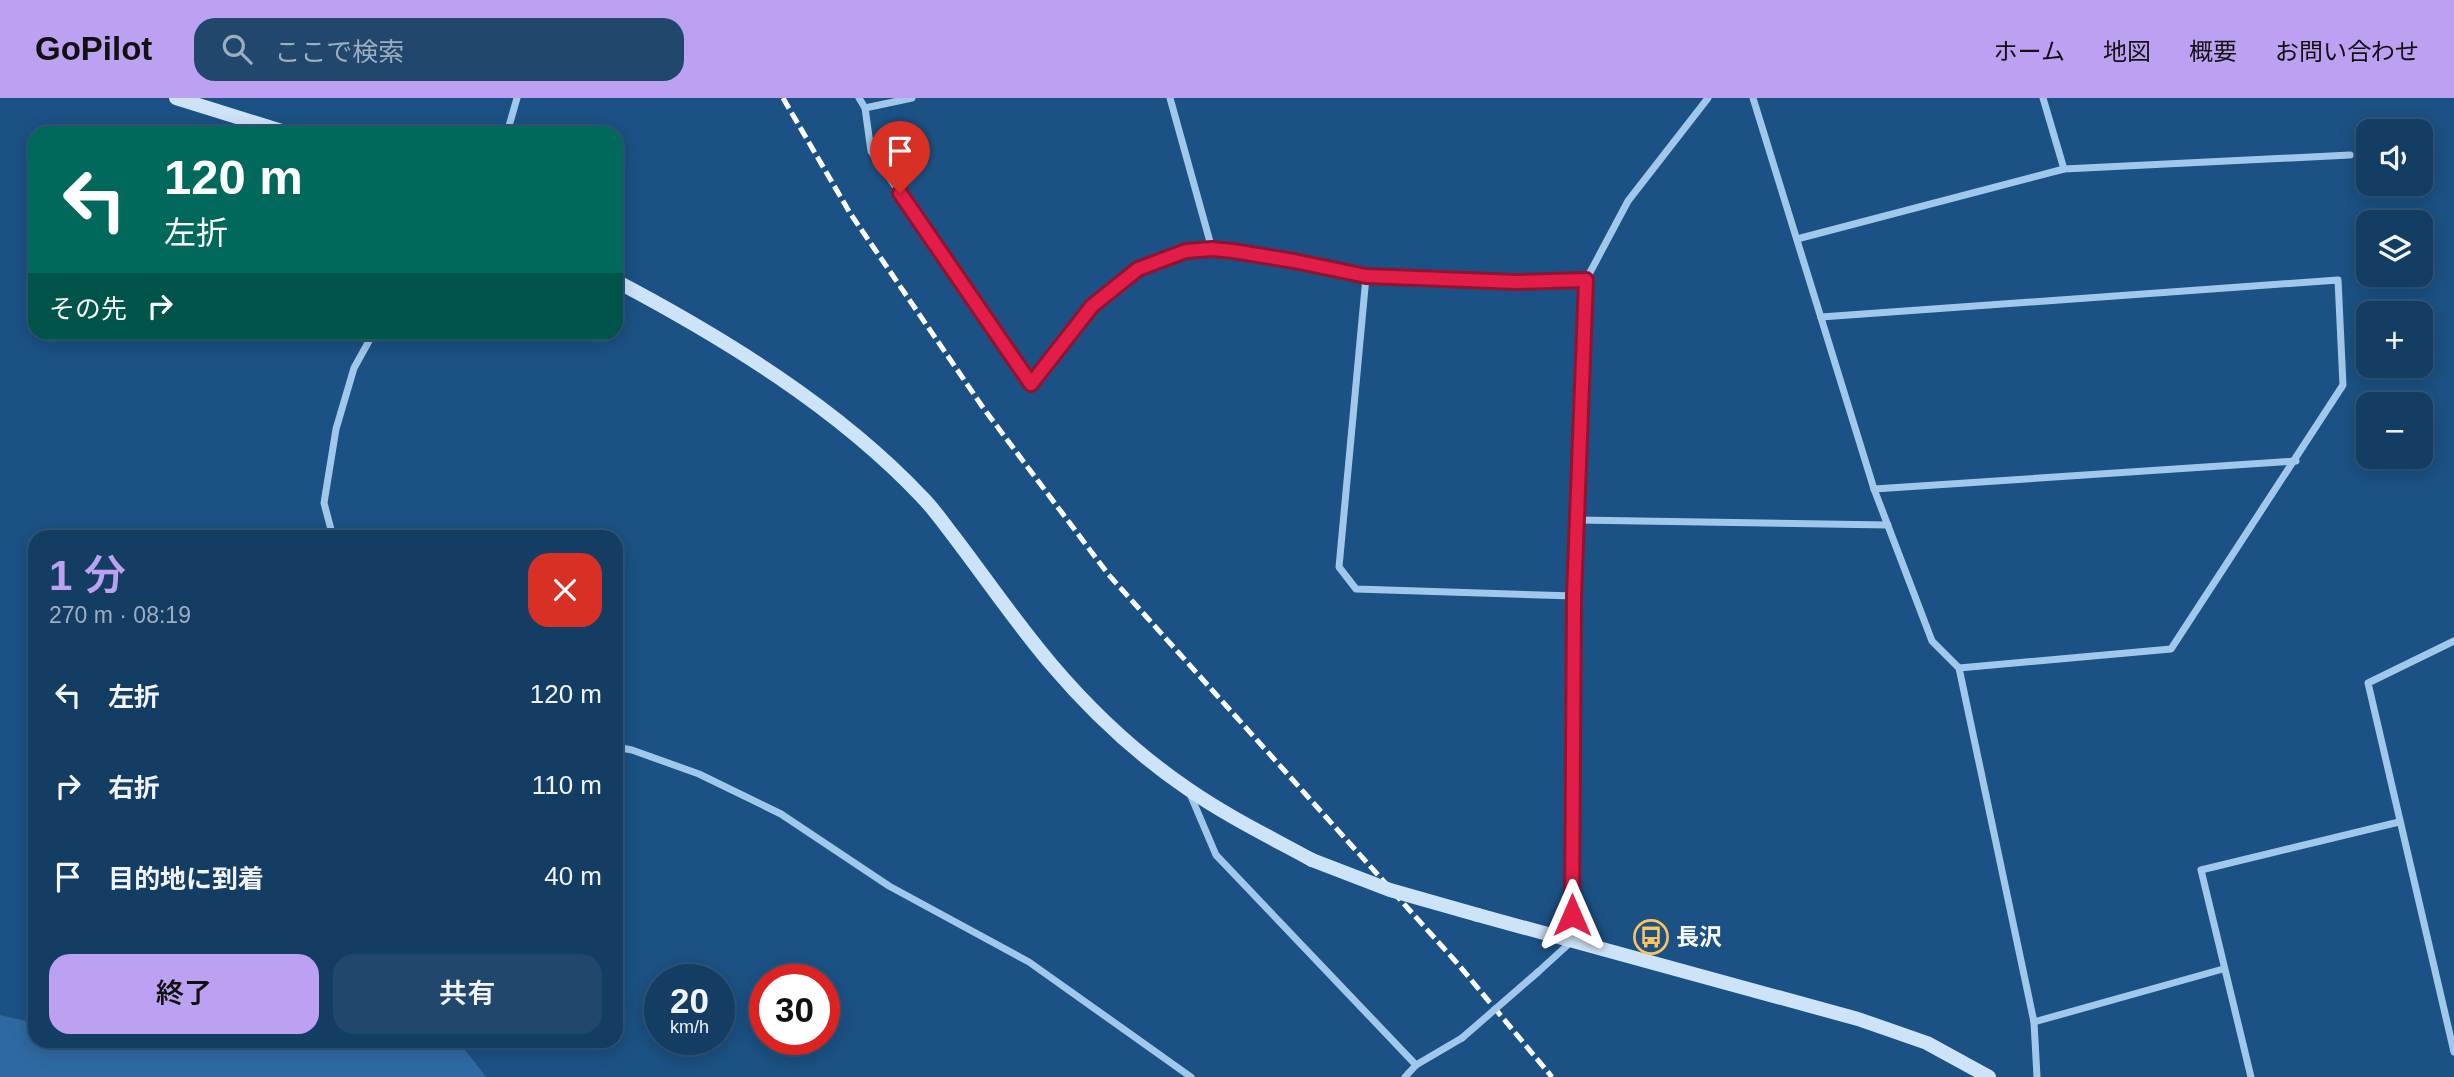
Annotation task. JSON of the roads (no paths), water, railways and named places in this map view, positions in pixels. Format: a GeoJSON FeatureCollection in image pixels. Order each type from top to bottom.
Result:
{"type":"FeatureCollection","features":[{"type":"Feature","properties":{"kind":"street"},"geometry":{"type":"LineString","coordinates":[[176,98],[266,126]]}},
{"type":"Feature","properties":{"kind":"street"},"geometry":{"type":"LineString","coordinates":[[509,126],[517,98]]}},
{"type":"Feature","properties":{"kind":"street"},"geometry":{"type":"LineString","coordinates":[[859,98],[865,108],[871,151],[1031,384],[1092,306],[1138,269],[1186,251],[1212,249],[1294,261],[1366,276],[1517,282],[1586,280]]}},
{"type":"Feature","properties":{"kind":"street"},"geometry":{"type":"LineString","coordinates":[[865,108],[912,98]]}},
{"type":"Feature","properties":{"kind":"street"},"geometry":{"type":"LineString","coordinates":[[1170,98],[1212,249]]}},
{"type":"Feature","properties":{"kind":"street"},"geometry":{"type":"LineString","coordinates":[[1405,1077],[1416,1065],[1462,1038],[1572,941],[1574,596],[1586,280],[1629,201],[1708,98]]}},
{"type":"Feature","properties":{"kind":"street"},"geometry":{"type":"LineString","coordinates":[[1753,98],[1874,489],[1932,641],[1959,668],[2034,1022],[2037,1077]]}},
{"type":"Feature","properties":{"kind":"street"},"geometry":{"type":"LineString","coordinates":[[2042,98],[2064,169]]}},
{"type":"Feature","properties":{"kind":"street"},"geometry":{"type":"LineString","coordinates":[[1797,239],[2064,169],[2350,155]]}},
{"type":"Feature","properties":{"kind":"street"},"geometry":{"type":"LineString","coordinates":[[1366,276],[1339,567],[1356,589],[1574,596]]}},
{"type":"Feature","properties":{"kind":"street"},"geometry":{"type":"LineString","coordinates":[[1821,317],[2338,280],[2343,385],[2296,461],[2171,649],[1959,668]]}},
{"type":"Feature","properties":{"kind":"street"},"geometry":{"type":"LineString","coordinates":[[623,285],[752,360],[816,403],[876,452],[924,498],[1051,664],[1084,699],[1131,744],[1187,789],[1245,824],[1312,860],[1390,890],[1858,1019],[1927,1043],[1989,1077]]}},
{"type":"Feature","properties":{"kind":"street"},"geometry":{"type":"LineString","coordinates":[[331,530],[324,503],[336,429],[354,368],[370,340]]}},
{"type":"Feature","properties":{"kind":"street"},"geometry":{"type":"LineString","coordinates":[[1874,489],[2296,461]]}},
{"type":"Feature","properties":{"kind":"street"},"geometry":{"type":"LineString","coordinates":[[1577,520],[1888,525]]}},
{"type":"Feature","properties":{"kind":"street"},"geometry":{"type":"LineString","coordinates":[[2454,641],[2368,683],[2454,1052]]}},
{"type":"Feature","properties":{"kind":"street"},"geometry":{"type":"LineString","coordinates":[[623,748],[699,775],[781,814],[889,886],[1029,962],[1191,1077]]}},
{"type":"Feature","properties":{"kind":"street"},"geometry":{"type":"LineString","coordinates":[[1187,789],[1216,855],[1416,1065]]}},
{"type":"Feature","properties":{"kind":"street"},"geometry":{"type":"LineString","coordinates":[[2250,1077],[2201,870],[2399,821]]}},
{"type":"Feature","properties":{"kind":"street"},"geometry":{"type":"LineString","coordinates":[[2034,1022],[2223,969]]}},
{"type":"Feature","properties":{"kind":"railway"},"geometry":{"type":"LineString","coordinates":[[783,98],[850,213],[984,409],[1108,574],[1457,963],[1552,1077]]}},
{"type":"Feature","properties":{"kind":"place","name":"長沢"},"geometry":{"type":"Point","coordinates":[1651,937]}}]}
